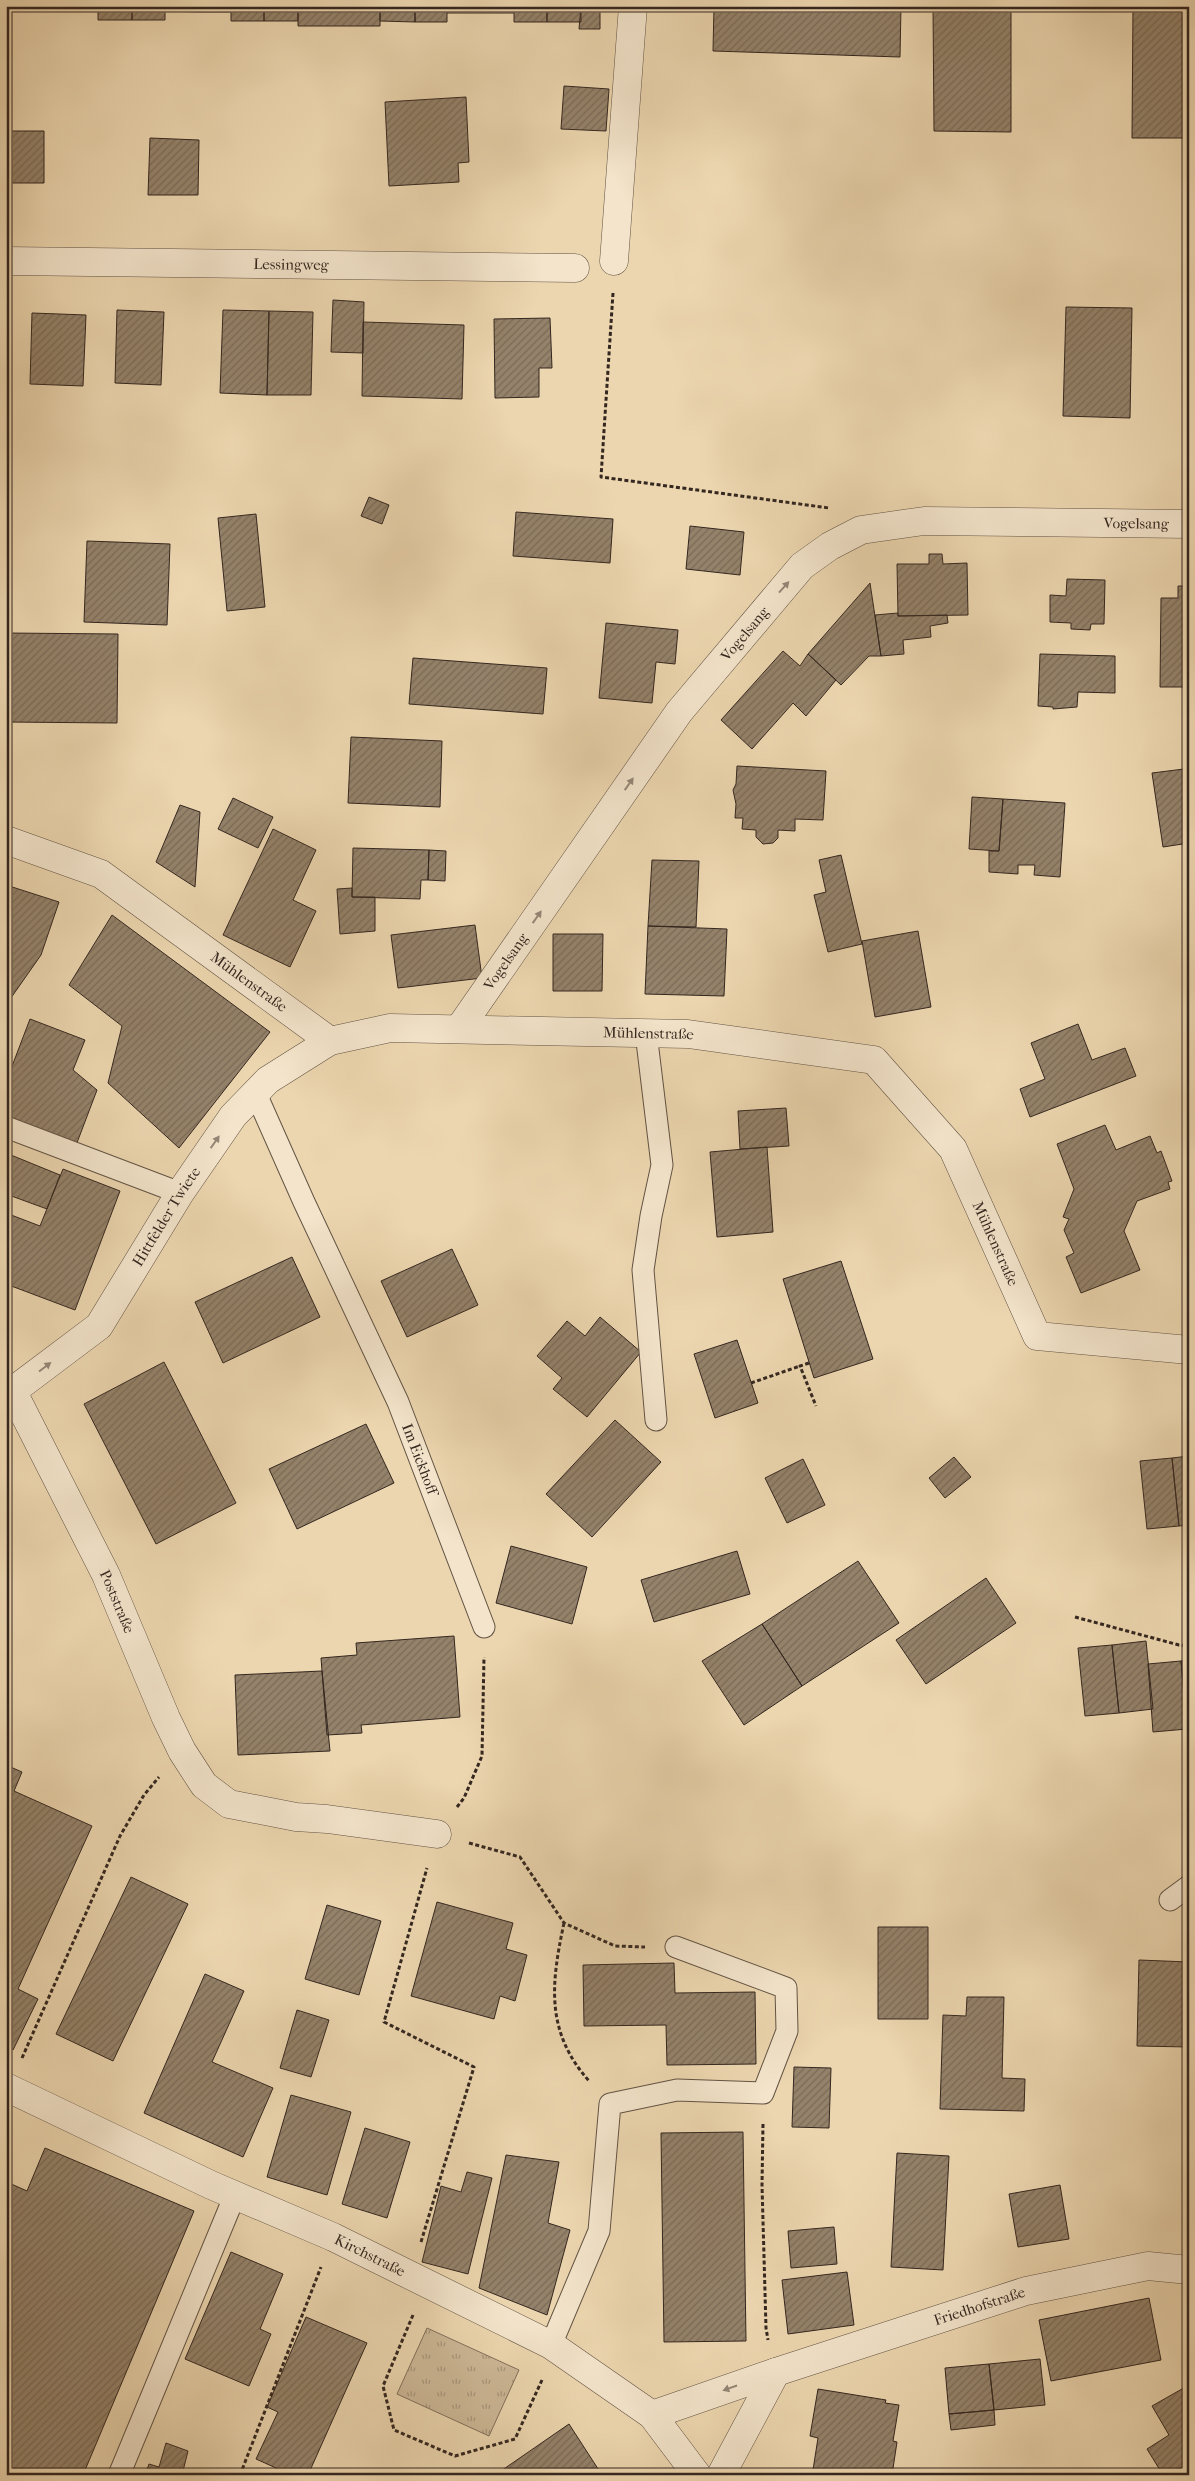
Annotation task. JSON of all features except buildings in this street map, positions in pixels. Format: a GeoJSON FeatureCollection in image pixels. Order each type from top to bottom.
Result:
{"type":"FeatureCollection","features":[{"type":"Feature","properties":{"kind":"street"},"geometry":{"type":"LineString","coordinates":[[614,261],[633,6]]}},
{"type":"Feature","properties":{"kind":"street","name":"Lessingweg"},"geometry":{"type":"LineString","coordinates":[[6,262],[575,268]]}},
{"type":"Feature","properties":{"kind":"street","name":"Vogelsang"},"geometry":{"type":"LineString","coordinates":[[459,1029],[679,712],[802,566],[830,546],[861,530],[924,521],[1189,524]]}},
{"type":"Feature","properties":{"kind":"street","name":"Mühlenstraße"},"geometry":{"type":"LineString","coordinates":[[6,840],[101,874],[330,1041],[390,1028],[688,1034],[874,1060],[953,1149],[1037,1336],[1189,1350]]}},
{"type":"Feature","properties":{"kind":"street","name":"Hittfelder Twiete"},"geometry":{"type":"LineString","coordinates":[[10,1394],[98,1326],[180,1193],[233,1116],[268,1080],[330,1041]]}},
{"type":"Feature","properties":{"kind":"street","name":"Poststraße"},"geometry":{"type":"LineString","coordinates":[[10,1394],[106,1575],[166,1718],[182,1751],[204,1785],[229,1804],[296,1817],[327,1819],[437,1834]]}},
{"type":"Feature","properties":{"kind":"street","name":"Kirchstraße"},"geometry":{"type":"LineString","coordinates":[[7,2088],[235,2195],[333,2237],[554,2347],[652,2415],[697,2475]]}},
{"type":"Feature","properties":{"kind":"street","name":"Friedhofstraße"},"geometry":{"type":"LineString","coordinates":[[652,2415],[776,2372],[1026,2291],[1148,2266],[1189,2270]]}},
{"type":"Feature","properties":{"kind":"street"},"geometry":{"type":"LineString","coordinates":[[721,2475],[776,2372]]}},
{"type":"Feature","properties":{"kind":"lane"},"geometry":{"type":"LineString","coordinates":[[646,1033],[662,1165],[651,1216],[643,1270],[656,1420]]}},
{"type":"Feature","properties":{"kind":"lane","name":"Im Eickhoff"},"geometry":{"type":"LineString","coordinates":[[256,1094],[304,1202],[398,1402],[484,1628]]}},
{"type":"Feature","properties":{"kind":"lane"},"geometry":{"type":"LineString","coordinates":[[6,1127],[180,1193]]}},
{"type":"Feature","properties":{"kind":"lane"},"geometry":{"type":"LineString","coordinates":[[1170,1900],[1189,1886]]}},
{"type":"Feature","properties":{"kind":"lane"},"geometry":{"type":"LineString","coordinates":[[554,2347],[600,2231],[610,2104],[677,2090],[763,2093],[787,2031],[786,1988],[676,1947]]}},
{"type":"Feature","properties":{"kind":"lane"},"geometry":{"type":"LineString","coordinates":[[119,2475],[235,2195]]}},
{"type":"Feature","properties":{"kind":"path"},"geometry":{"type":"LineString","coordinates":[[614,261],[601,477],[836,509]]}},
{"type":"Feature","properties":{"kind":"path"},"geometry":{"type":"LineString","coordinates":[[751,1384],[809,1363]]}},
{"type":"Feature","properties":{"kind":"path"},"geometry":{"type":"LineString","coordinates":[[800,1366],[816,1406]]}},
{"type":"Feature","properties":{"kind":"path"},"geometry":{"type":"LineString","coordinates":[[1075,1617],[1179,1646],[1189,1646]]}},
{"type":"Feature","properties":{"kind":"path"},"geometry":{"type":"LineString","coordinates":[[484,1628],[482,1756],[464,1798],[437,1834],[384,2022],[474,2067],[418,2280],[383,2386],[394,2430],[455,2456],[515,2439],[554,2347]]}},
{"type":"Feature","properties":{"kind":"path"},"geometry":{"type":"LineString","coordinates":[[7,2088],[120,1836],[144,1795],[182,1751]]}},
{"type":"Feature","properties":{"kind":"path"},"geometry":{"type":"LineString","coordinates":[[437,1834],[520,1857],[564,1923],[615,1946],[676,1947]]}},
{"type":"Feature","properties":{"kind":"path"},"geometry":{"type":"LineString","coordinates":[[564,1923],[554,1971],[556,2022],[578,2068],[610,2104]]}},
{"type":"Feature","properties":{"kind":"path"},"geometry":{"type":"LineString","coordinates":[[763,2093],[762,2185],[766,2328],[776,2372]]}},
{"type":"Feature","properties":{"kind":"path"},"geometry":{"type":"LineString","coordinates":[[240,2475],[333,2237]]}},
{"type":"Feature","properties":{"kind":"green space"},"geometry":{"type":"Polygon","coordinates":[[[427,2328],[519,2370],[489,2436],[397,2394],[427,2328]]]}}]}
